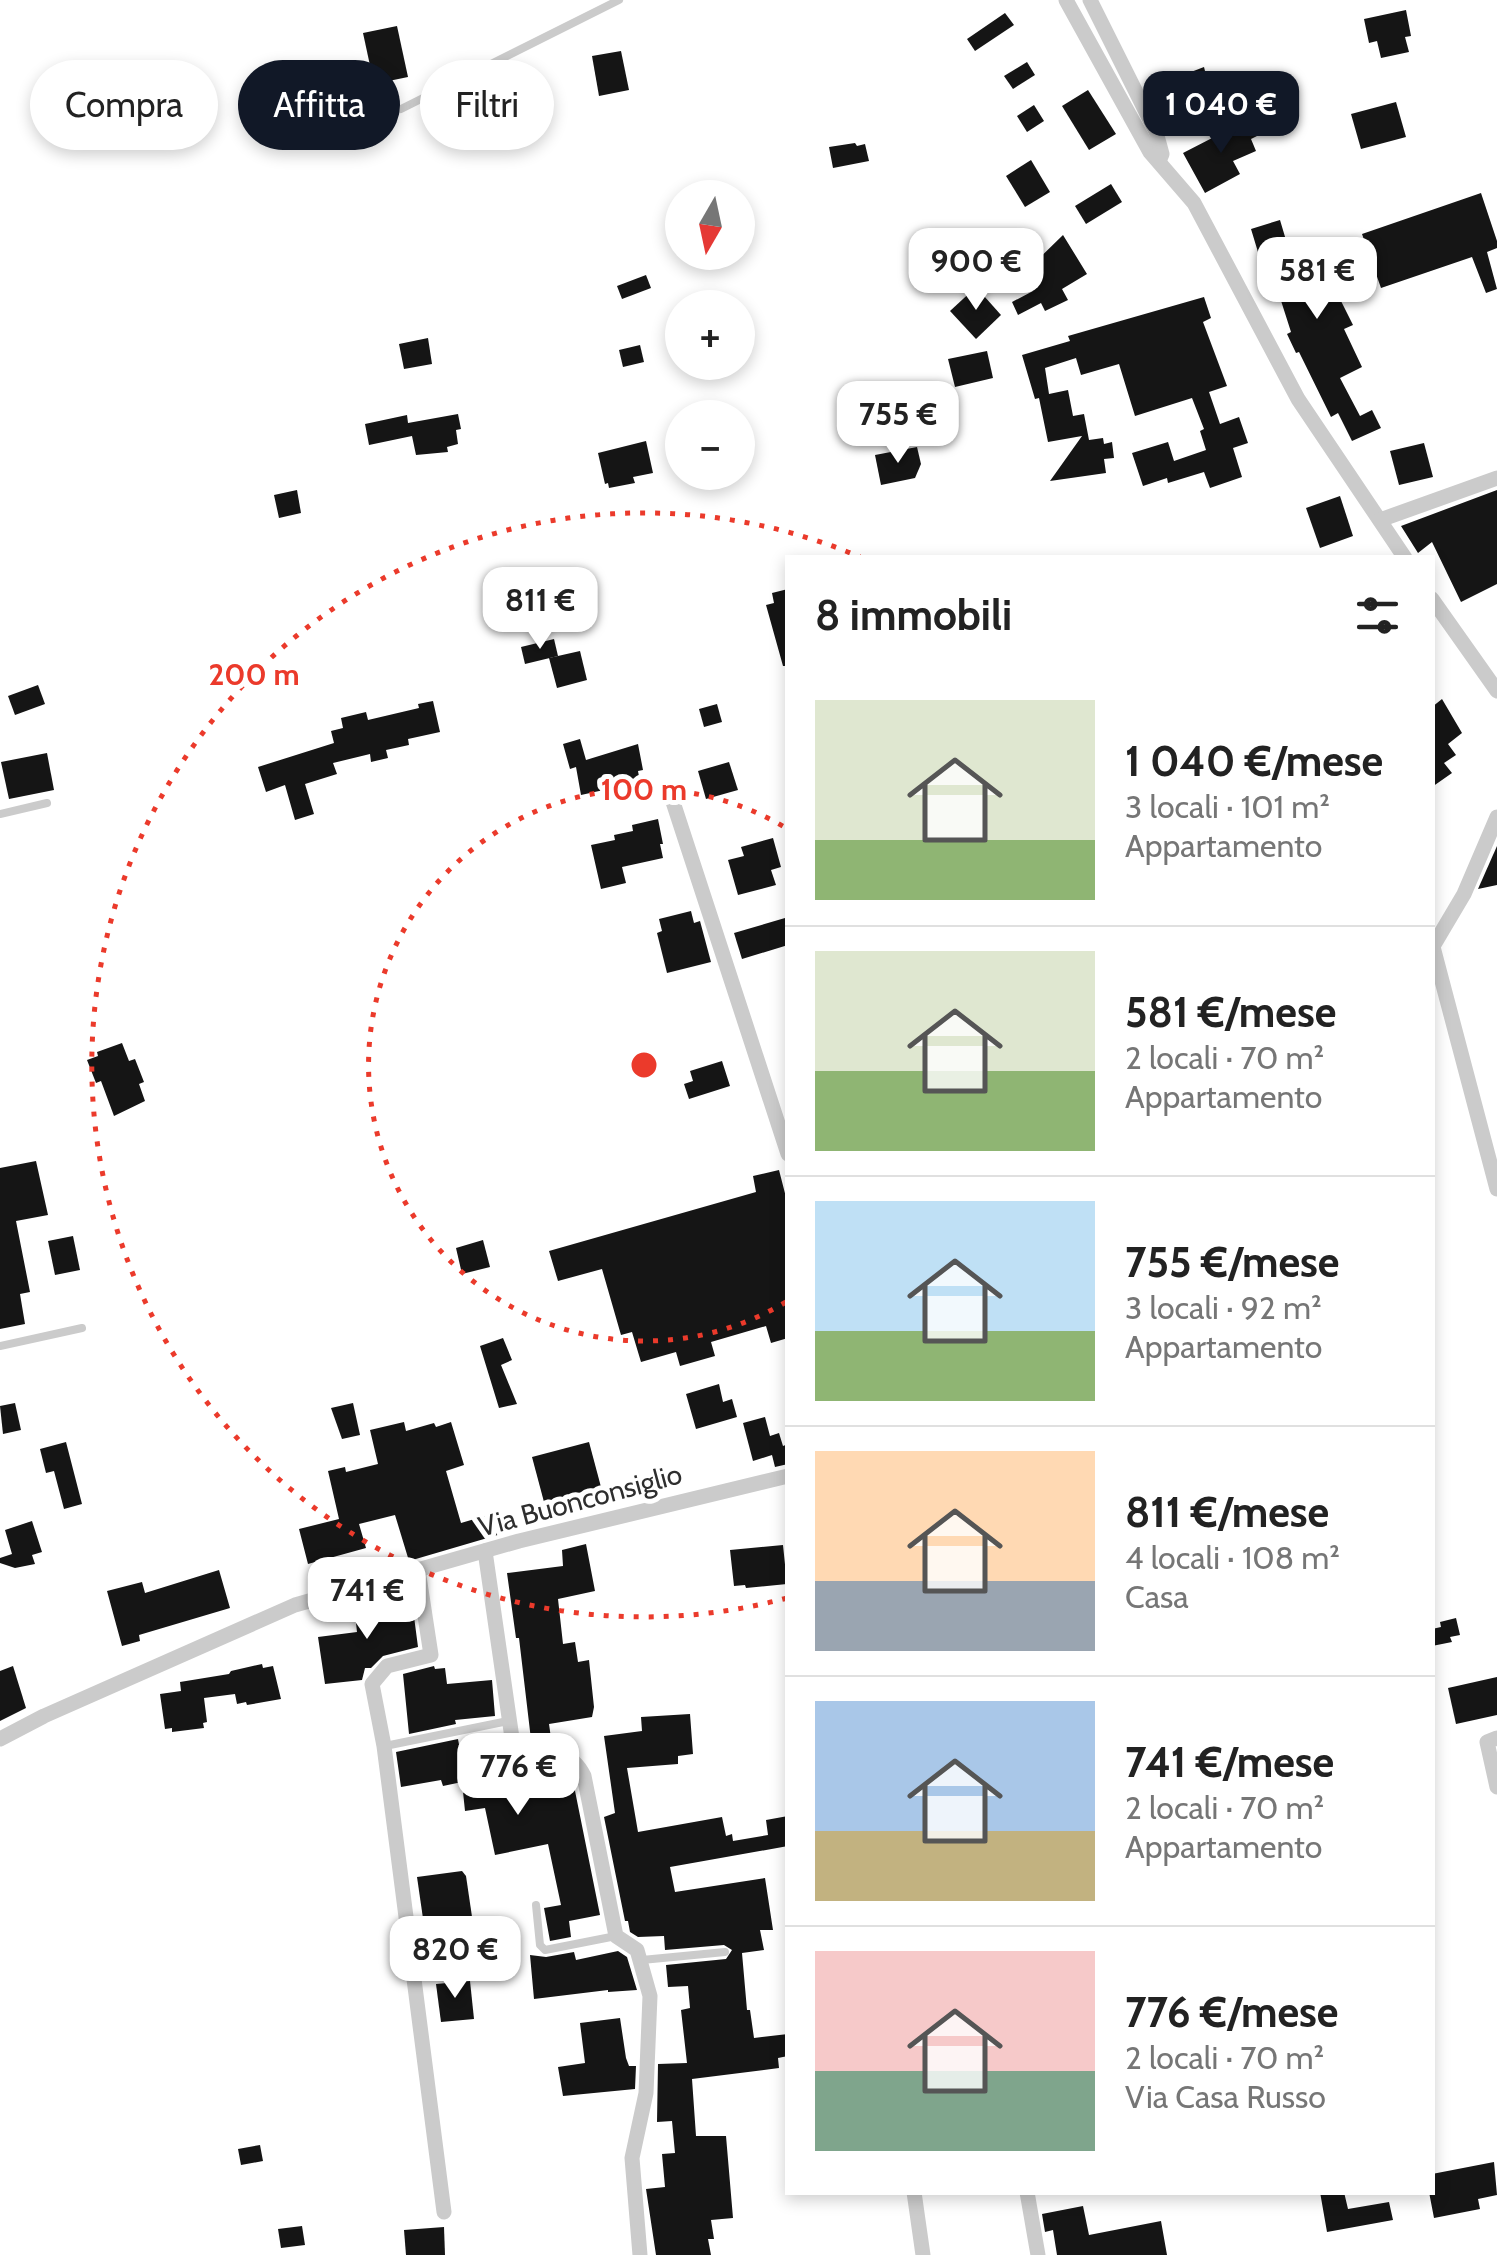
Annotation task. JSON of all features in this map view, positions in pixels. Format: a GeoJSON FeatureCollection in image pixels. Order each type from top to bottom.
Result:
{"type":"FeatureCollection","features":[{"type":"Feature","properties":{"kind":"street"},"geometry":{"type":"LineString","coordinates":[[1066,0],[1150,152],[1194,203],[1298,399],[1403,555]]}},
{"type":"Feature","properties":{"kind":"street"},"geometry":{"type":"LineString","coordinates":[[1090,0],[1156,132],[1162,154],[1159,161]]}},
{"type":"Feature","properties":{"kind":"street"},"geometry":{"type":"LineString","coordinates":[[1380,520],[1497,478]]}},
{"type":"Feature","properties":{"kind":"street"},"geometry":{"type":"LineString","coordinates":[[1435,603],[1497,690]]}},
{"type":"Feature","properties":{"kind":"street"},"geometry":{"type":"LineString","coordinates":[[672,802],[785,1145]]}},
{"type":"Feature","properties":{"kind":"street"},"geometry":{"type":"LineString","coordinates":[[1435,945],[1464,894],[1497,816]]}},
{"type":"Feature","properties":{"kind":"street"},"geometry":{"type":"LineString","coordinates":[[1435,956],[1497,1189]]}},
{"type":"Feature","properties":{"kind":"street","name":"Via Buonconsiglio"},"geometry":{"type":"LineString","coordinates":[[0,1739],[295,1605],[485,1550],[719,1490],[785,1481]]}},
{"type":"Feature","properties":{"kind":"street"},"geometry":{"type":"LineString","coordinates":[[485,1550],[508,1721],[518,1755],[528,1760],[565,1756],[576,1760],[584,1776],[616,1936],[636,1950],[642,1960],[650,1996],[646,2094],[632,2158],[640,2255]]}},
{"type":"Feature","properties":{"kind":"street"},"geometry":{"type":"LineString","coordinates":[[418,1570],[430,1655],[387,1666],[372,1684],[384,1746],[444,2212]]}},
{"type":"Feature","properties":{"kind":"street"},"geometry":{"type":"LineString","coordinates":[[1497,1738],[1487,1742],[1497,1787]]}},
{"type":"Feature","properties":{"kind":"street"},"geometry":{"type":"LineString","coordinates":[[914,2195],[923,2255]]}},
{"type":"Feature","properties":{"kind":"street"},"geometry":{"type":"LineString","coordinates":[[1027,2195],[1038,2255]]}},
{"type":"Feature","properties":{"kind":"lane"},"geometry":{"type":"LineString","coordinates":[[402,109],[619,0]]}},
{"type":"Feature","properties":{"kind":"lane"},"geometry":{"type":"LineString","coordinates":[[0,814],[47,803]]}},
{"type":"Feature","properties":{"kind":"lane"},"geometry":{"type":"LineString","coordinates":[[0,1346],[82,1328]]}},
{"type":"Feature","properties":{"kind":"lane"},"geometry":{"type":"LineString","coordinates":[[384,1746],[508,1721]]}},
{"type":"Feature","properties":{"kind":"lane"},"geometry":{"type":"LineString","coordinates":[[536,1905],[540,1945],[546,1950],[616,1936]]}},
{"type":"Feature","properties":{"kind":"lane"},"geometry":{"type":"LineString","coordinates":[[412,1958],[470,1952]]}},
{"type":"Feature","properties":{"kind":"lane"},"geometry":{"type":"LineString","coordinates":[[642,1960],[725,1952]]}},
{"type":"Feature","properties":{"kind":"building"},"geometry":{"type":"Polygon","coordinates":[[[1406,10],[1411,36],[1405,37],[1409,52],[1381,58],[1377,41],[1369,43],[1364,19],[1406,10]]]}},
{"type":"Feature","properties":{"kind":"building"},"geometry":{"type":"Polygon","coordinates":[[[1005,13],[1014,25],[975,51],[967,39],[1005,13]]]}},
{"type":"Feature","properties":{"kind":"building"},"geometry":{"type":"Polygon","coordinates":[[[397,26],[408,77],[400,79],[400,60],[369,60],[363,33],[397,26]]]}},
{"type":"Feature","properties":{"kind":"building"},"geometry":{"type":"Polygon","coordinates":[[[621,51],[629,90],[599,96],[592,56],[621,51]]]}},
{"type":"Feature","properties":{"kind":"building"},"geometry":{"type":"Polygon","coordinates":[[[1027,62],[1035,75],[1013,89],[1004,76],[1027,62]]]}},
{"type":"Feature","properties":{"kind":"building"},"geometry":{"type":"Polygon","coordinates":[[[1204,67],[1214,107],[1192,116],[1178,77],[1204,67]]]}},
{"type":"Feature","properties":{"kind":"building"},"geometry":{"type":"Polygon","coordinates":[[[1088,90],[1116,134],[1089,150],[1062,106],[1088,90]]]}},
{"type":"Feature","properties":{"kind":"building"},"geometry":{"type":"Polygon","coordinates":[[[1396,102],[1406,137],[1361,149],[1351,114],[1396,102]]]}},
{"type":"Feature","properties":{"kind":"building"},"geometry":{"type":"Polygon","coordinates":[[[1034,105],[1044,121],[1027,132],[1017,116],[1034,105]]]}},
{"type":"Feature","properties":{"kind":"building"},"geometry":{"type":"Polygon","coordinates":[[[1249,119],[1257,136],[1251,139],[1256,151],[1233,161],[1240,174],[1205,193],[1183,153],[1249,119]]]}},
{"type":"Feature","properties":{"kind":"building"},"geometry":{"type":"Polygon","coordinates":[[[865,144],[869,161],[833,168],[829,147],[865,144]]]}},
{"type":"Feature","properties":{"kind":"building"},"geometry":{"type":"Polygon","coordinates":[[[1031,160],[1050,192],[1025,207],[1006,176],[1031,160]]]}},
{"type":"Feature","properties":{"kind":"building"},"geometry":{"type":"Polygon","coordinates":[[[1111,184],[1122,202],[1086,224],[1075,206],[1111,184]]]}},
{"type":"Feature","properties":{"kind":"building"},"geometry":{"type":"Polygon","coordinates":[[[1481,193],[1497,241],[1497,248],[1487,252],[1497,289],[1486,293],[1472,257],[1381,288],[1362,234],[1481,193]]]}},
{"type":"Feature","properties":{"kind":"building"},"geometry":{"type":"Polygon","coordinates":[[[1280,220],[1294,267],[1339,250],[1351,278],[1338,281],[1343,290],[1337,293],[1353,325],[1344,329],[1362,367],[1340,378],[1360,416],[1372,410],[1381,428],[1352,441],[1338,413],[1331,417],[1299,352],[1296,353],[1287,334],[1291,332],[1268,260],[1261,262],[1251,229],[1280,220]]]}},
{"type":"Feature","properties":{"kind":"building"},"geometry":{"type":"Polygon","coordinates":[[[1063,235],[1087,274],[1062,289],[1068,300],[1045,311],[1041,303],[1018,315],[1012,302],[1033,291],[1022,275],[1063,235]]]}},
{"type":"Feature","properties":{"kind":"building"},"geometry":{"type":"Polygon","coordinates":[[[646,275],[651,288],[622,299],[617,286],[646,275]]]}},
{"type":"Feature","properties":{"kind":"building"},"geometry":{"type":"Polygon","coordinates":[[[976,287],[1001,315],[976,339],[950,311],[976,287]]]}},
{"type":"Feature","properties":{"kind":"building"},"geometry":{"type":"Polygon","coordinates":[[[1204,297],[1211,318],[1203,322],[1227,386],[1209,392],[1220,424],[1239,417],[1248,443],[1233,448],[1242,477],[1210,488],[1204,472],[1143,486],[1132,453],[1168,442],[1174,461],[1206,450],[1200,431],[1204,429],[1192,398],[1135,416],[1119,364],[1081,375],[1076,358],[1045,368],[1049,394],[1068,390],[1073,416],[1084,414],[1089,440],[1103,438],[1104,444],[1112,442],[1114,458],[1104,459],[1106,473],[1050,481],[1082,436],[1048,442],[1039,398],[1035,399],[1022,355],[1070,341],[1068,336],[1204,297]]]}},
{"type":"Feature","properties":{"kind":"building"},"geometry":{"type":"Polygon","coordinates":[[[428,338],[432,364],[404,369],[399,344],[428,338]]]}},
{"type":"Feature","properties":{"kind":"building"},"geometry":{"type":"Polygon","coordinates":[[[640,345],[644,362],[623,367],[619,350],[640,345]]]}},
{"type":"Feature","properties":{"kind":"building"},"geometry":{"type":"Polygon","coordinates":[[[987,351],[993,378],[955,387],[948,359],[987,351]]]}},
{"type":"Feature","properties":{"kind":"building"},"geometry":{"type":"Polygon","coordinates":[[[891,383],[899,422],[866,429],[859,397],[873,394],[872,387],[891,383]]]}},
{"type":"Feature","properties":{"kind":"building"},"geometry":{"type":"Polygon","coordinates":[[[458,414],[458,444],[447,447],[448,452],[416,455],[412,436],[369,445],[365,424],[407,415],[408,423],[458,414]]]}},
{"type":"Feature","properties":{"kind":"building"},"geometry":{"type":"Polygon","coordinates":[[[646,441],[653,473],[633,477],[635,483],[609,488],[598,453],[646,441]]]}},
{"type":"Feature","properties":{"kind":"building"},"geometry":{"type":"Polygon","coordinates":[[[1424,443],[1433,477],[1399,485],[1390,451],[1424,443]]]}},
{"type":"Feature","properties":{"kind":"building"},"geometry":{"type":"Polygon","coordinates":[[[917,447],[921,464],[915,478],[881,485],[875,455],[917,447]]]}},
{"type":"Feature","properties":{"kind":"building"},"geometry":{"type":"Polygon","coordinates":[[[297,490],[301,513],[279,518],[274,495],[297,490]]]}},
{"type":"Feature","properties":{"kind":"building"},"geometry":{"type":"Polygon","coordinates":[[[1497,490],[1497,584],[1461,602],[1432,542],[1418,553],[1401,526],[1497,490]]]}},
{"type":"Feature","properties":{"kind":"building"},"geometry":{"type":"Polygon","coordinates":[[[1340,496],[1353,536],[1320,548],[1306,508],[1340,496]]]}},
{"type":"Feature","properties":{"kind":"building"},"geometry":{"type":"Polygon","coordinates":[[[785,590],[785,666],[766,605],[774,603],[772,593],[785,590]]]}},
{"type":"Feature","properties":{"kind":"building"},"geometry":{"type":"Polygon","coordinates":[[[554,639],[558,656],[525,664],[521,647],[554,639]]]}},
{"type":"Feature","properties":{"kind":"building"},"geometry":{"type":"Polygon","coordinates":[[[580,651],[587,680],[557,688],[549,658],[580,651]]]}},
{"type":"Feature","properties":{"kind":"building"},"geometry":{"type":"Polygon","coordinates":[[[38,685],[45,704],[15,715],[8,696],[38,685]]]}},
{"type":"Feature","properties":{"kind":"building"},"geometry":{"type":"Polygon","coordinates":[[[1442,699],[1462,733],[1448,744],[1456,755],[1444,763],[1452,773],[1435,785],[1435,705],[1442,699]]]}},
{"type":"Feature","properties":{"kind":"building"},"geometry":{"type":"Polygon","coordinates":[[[433,701],[440,732],[408,739],[409,745],[386,750],[388,758],[371,762],[370,754],[333,763],[337,774],[305,784],[314,814],[295,820],[285,785],[266,792],[258,767],[334,743],[331,731],[343,728],[341,718],[366,712],[368,720],[433,701]]]}},
{"type":"Feature","properties":{"kind":"building"},"geometry":{"type":"Polygon","coordinates":[[[717,704],[722,722],[704,727],[699,709],[717,704]]]}},
{"type":"Feature","properties":{"kind":"building"},"geometry":{"type":"Polygon","coordinates":[[[580,739],[586,760],[638,744],[643,770],[638,771],[640,782],[581,795],[576,767],[570,769],[563,744],[580,739]]]}},
{"type":"Feature","properties":{"kind":"building"},"geometry":{"type":"Polygon","coordinates":[[[47,753],[54,790],[9,799],[1,762],[47,753]]]}},
{"type":"Feature","properties":{"kind":"building"},"geometry":{"type":"Polygon","coordinates":[[[729,762],[738,790],[706,799],[698,771],[729,762]]]}},
{"type":"Feature","properties":{"kind":"building"},"geometry":{"type":"Polygon","coordinates":[[[658,819],[663,858],[622,867],[626,883],[601,889],[591,845],[615,840],[614,835],[633,831],[632,825],[658,819]]]}},
{"type":"Feature","properties":{"kind":"building"},"geometry":{"type":"Polygon","coordinates":[[[773,838],[781,867],[771,870],[776,885],[738,895],[728,860],[744,856],[741,847],[773,838]]]}},
{"type":"Feature","properties":{"kind":"building"},"geometry":{"type":"Polygon","coordinates":[[[1497,846],[1497,885],[1478,889],[1497,846]]]}},
{"type":"Feature","properties":{"kind":"building"},"geometry":{"type":"Polygon","coordinates":[[[691,911],[694,923],[700,921],[711,962],[667,973],[657,933],[662,931],[659,919],[691,911]]]}},
{"type":"Feature","properties":{"kind":"building"},"geometry":{"type":"Polygon","coordinates":[[[785,918],[785,946],[742,959],[734,933],[785,918]]]}},
{"type":"Feature","properties":{"kind":"building"},"geometry":{"type":"Polygon","coordinates":[[[122,1043],[129,1061],[135,1059],[144,1082],[139,1084],[145,1101],[114,1116],[101,1081],[96,1083],[87,1060],[122,1043]]]}},
{"type":"Feature","properties":{"kind":"building"},"geometry":{"type":"Polygon","coordinates":[[[722,1061],[730,1086],[689,1099],[684,1084],[693,1081],[690,1071],[722,1061]]]}},
{"type":"Feature","properties":{"kind":"building"},"geometry":{"type":"Polygon","coordinates":[[[36,1161],[48,1215],[16,1221],[30,1292],[20,1294],[25,1324],[0,1329],[0,1168],[36,1161]]]}},
{"type":"Feature","properties":{"kind":"building"},"geometry":{"type":"Polygon","coordinates":[[[779,1170],[785,1193],[785,1339],[771,1343],[766,1326],[711,1342],[715,1356],[680,1366],[676,1352],[641,1362],[632,1332],[621,1335],[602,1269],[558,1281],[549,1251],[756,1192],[753,1176],[779,1170]]]}},
{"type":"Feature","properties":{"kind":"building"},"geometry":{"type":"Polygon","coordinates":[[[73,1236],[80,1270],[55,1275],[48,1241],[73,1236]]]}},
{"type":"Feature","properties":{"kind":"building"},"geometry":{"type":"Polygon","coordinates":[[[483,1240],[490,1267],[462,1274],[456,1248],[483,1240]]]}},
{"type":"Feature","properties":{"kind":"building"},"geometry":{"type":"Polygon","coordinates":[[[503,1338],[512,1360],[501,1365],[517,1404],[499,1408],[480,1346],[503,1338]]]}},
{"type":"Feature","properties":{"kind":"building"},"geometry":{"type":"Polygon","coordinates":[[[719,1384],[723,1402],[732,1399],[737,1417],[696,1429],[686,1394],[719,1384]]]}},
{"type":"Feature","properties":{"kind":"building"},"geometry":{"type":"Polygon","coordinates":[[[15,1403],[21,1430],[3,1434],[0,1406],[15,1403]]]}},
{"type":"Feature","properties":{"kind":"building"},"geometry":{"type":"Polygon","coordinates":[[[353,1403],[360,1435],[342,1439],[331,1408],[353,1403]]]}},
{"type":"Feature","properties":{"kind":"building"},"geometry":{"type":"Polygon","coordinates":[[[765,1417],[770,1436],[779,1433],[785,1445],[785,1465],[775,1467],[772,1455],[753,1461],[743,1423],[765,1417]]]}},
{"type":"Feature","properties":{"kind":"building"},"geometry":{"type":"Polygon","coordinates":[[[404,1422],[406,1431],[451,1422],[464,1465],[446,1471],[461,1523],[495,1513],[501,1534],[409,1561],[395,1515],[359,1524],[366,1548],[308,1564],[299,1529],[339,1519],[328,1471],[345,1467],[346,1472],[378,1464],[370,1430],[404,1422]]]}},
{"type":"Feature","properties":{"kind":"building"},"geometry":{"type":"Polygon","coordinates":[[[66,1442],[82,1504],[64,1509],[54,1471],[46,1473],[40,1449],[66,1442]]]}},
{"type":"Feature","properties":{"kind":"building"},"geometry":{"type":"Polygon","coordinates":[[[589,1442],[601,1487],[544,1502],[532,1457],[589,1442]]]}},
{"type":"Feature","properties":{"kind":"building"},"geometry":{"type":"Polygon","coordinates":[[[32,1521],[42,1552],[32,1555],[35,1564],[15,1568],[0,1563],[0,1558],[12,1554],[5,1530],[32,1521]]]}},
{"type":"Feature","properties":{"kind":"building"},"geometry":{"type":"Polygon","coordinates":[[[586,1544],[595,1591],[558,1599],[563,1644],[575,1642],[578,1662],[589,1660],[592,1717],[549,1724],[552,1745],[532,1748],[507,1573],[563,1566],[562,1550],[586,1544]]]}},
{"type":"Feature","properties":{"kind":"building"},"geometry":{"type":"Polygon","coordinates":[[[783,1545],[785,1584],[734,1586],[730,1550],[783,1545]]]}},
{"type":"Feature","properties":{"kind":"building"},"geometry":{"type":"Polygon","coordinates":[[[219,1570],[230,1608],[139,1635],[140,1641],[122,1646],[107,1591],[142,1582],[145,1593],[219,1570]]]}},
{"type":"Feature","properties":{"kind":"building"},"geometry":{"type":"Polygon","coordinates":[[[389,1601],[391,1612],[413,1609],[418,1647],[383,1656],[371,1668],[365,1668],[362,1680],[325,1684],[318,1637],[357,1632],[354,1605],[389,1601]]]}},
{"type":"Feature","properties":{"kind":"building"},"geometry":{"type":"Polygon","coordinates":[[[1456,1618],[1460,1635],[1450,1637],[1452,1642],[1435,1645],[1435,1628],[1441,1627],[1440,1622],[1456,1618]]]}},
{"type":"Feature","properties":{"kind":"building"},"geometry":{"type":"Polygon","coordinates":[[[262,1664],[263,1668],[273,1666],[281,1699],[247,1705],[237,1704],[235,1694],[204,1698],[204,1728],[172,1732],[172,1728],[165,1729],[160,1694],[181,1691],[180,1682],[262,1664]]]}},
{"type":"Feature","properties":{"kind":"building"},"geometry":{"type":"Polygon","coordinates":[[[13,1666],[26,1708],[0,1721],[0,1671],[13,1666]]]}},
{"type":"Feature","properties":{"kind":"building"},"geometry":{"type":"Polygon","coordinates":[[[434,1666],[445,1668],[447,1684],[492,1680],[495,1716],[455,1720],[456,1724],[409,1734],[403,1674],[434,1666]]]}},
{"type":"Feature","properties":{"kind":"building"},"geometry":{"type":"Polygon","coordinates":[[[1497,1677],[1497,1715],[1456,1724],[1448,1688],[1497,1677]]]}},
{"type":"Feature","properties":{"kind":"building"},"geometry":{"type":"Polygon","coordinates":[[[690,1714],[693,1754],[678,1756],[678,1764],[627,1768],[638,1832],[722,1817],[726,1836],[732,1834],[733,1841],[768,1835],[766,1820],[785,1817],[785,1847],[670,1867],[675,1892],[765,1878],[773,1930],[760,1930],[764,1950],[742,1953],[747,2010],[754,2038],[785,2034],[785,2057],[778,2058],[779,2068],[692,2079],[696,2136],[726,2136],[733,2218],[711,2220],[711,2255],[656,2255],[646,2189],[665,2187],[662,2154],[675,2153],[672,2121],[657,2122],[658,2064],[687,2063],[681,2010],[690,2008],[688,1986],[668,1987],[666,1965],[726,1959],[732,1950],[724,1945],[665,1950],[664,1936],[638,1937],[630,1932],[625,1921],[604,1817],[615,1813],[604,1736],[642,1731],[641,1717],[690,1714]]]}},
{"type":"Feature","properties":{"kind":"building"},"geometry":{"type":"Polygon","coordinates":[[[458,1739],[460,1750],[483,1747],[488,1766],[514,1764],[527,1770],[528,1778],[570,1776],[573,1781],[600,1915],[569,1921],[571,1937],[550,1941],[544,1908],[561,1905],[548,1844],[495,1855],[485,1808],[465,1811],[462,1782],[443,1786],[441,1780],[401,1787],[396,1752],[458,1739]]]}},
{"type":"Feature","properties":{"kind":"building"},"geometry":{"type":"Polygon","coordinates":[[[462,1871],[475,1937],[427,1946],[417,1877],[462,1871]]]}},
{"type":"Feature","properties":{"kind":"building"},"geometry":{"type":"Polygon","coordinates":[[[510,1938],[513,1952],[477,1958],[474,1944],[510,1938]]]}},
{"type":"Feature","properties":{"kind":"building"},"geometry":{"type":"Polygon","coordinates":[[[618,1951],[627,1957],[637,1990],[534,1999],[530,1955],[546,1957],[574,1952],[576,1960],[618,1951]]]}},
{"type":"Feature","properties":{"kind":"building"},"geometry":{"type":"Polygon","coordinates":[[[470,1981],[474,2019],[441,2022],[436,1984],[470,1981]]]}},
{"type":"Feature","properties":{"kind":"building"},"geometry":{"type":"Polygon","coordinates":[[[620,2018],[626,2058],[629,2066],[636,2066],[635,2089],[563,2096],[558,2067],[585,2063],[580,2023],[620,2018]]]}},
{"type":"Feature","properties":{"kind":"building"},"geometry":{"type":"Polygon","coordinates":[[[260,2145],[263,2161],[241,2165],[238,2149],[260,2145]]]}},
{"type":"Feature","properties":{"kind":"building"},"geometry":{"type":"Polygon","coordinates":[[[1494,2162],[1497,2195],[1478,2199],[1480,2209],[1434,2218],[1430,2195],[1435,2195],[1435,2173],[1494,2162]]]}},
{"type":"Feature","properties":{"kind":"building"},"geometry":{"type":"Polygon","coordinates":[[[1321,2195],[1345,2195],[1348,2209],[1389,2202],[1393,2220],[1327,2232],[1321,2195]]]}},
{"type":"Feature","properties":{"kind":"building"},"geometry":{"type":"Polygon","coordinates":[[[1083,2206],[1089,2235],[1161,2221],[1167,2255],[1057,2255],[1053,2230],[1045,2232],[1042,2214],[1083,2206]]]}},
{"type":"Feature","properties":{"kind":"building"},"geometry":{"type":"Polygon","coordinates":[[[302,2226],[305,2245],[281,2248],[278,2229],[302,2226]]]}},
{"type":"Feature","properties":{"kind":"building"},"geometry":{"type":"Polygon","coordinates":[[[444,2227],[445,2255],[406,2255],[404,2230],[444,2227]]]}}]}
